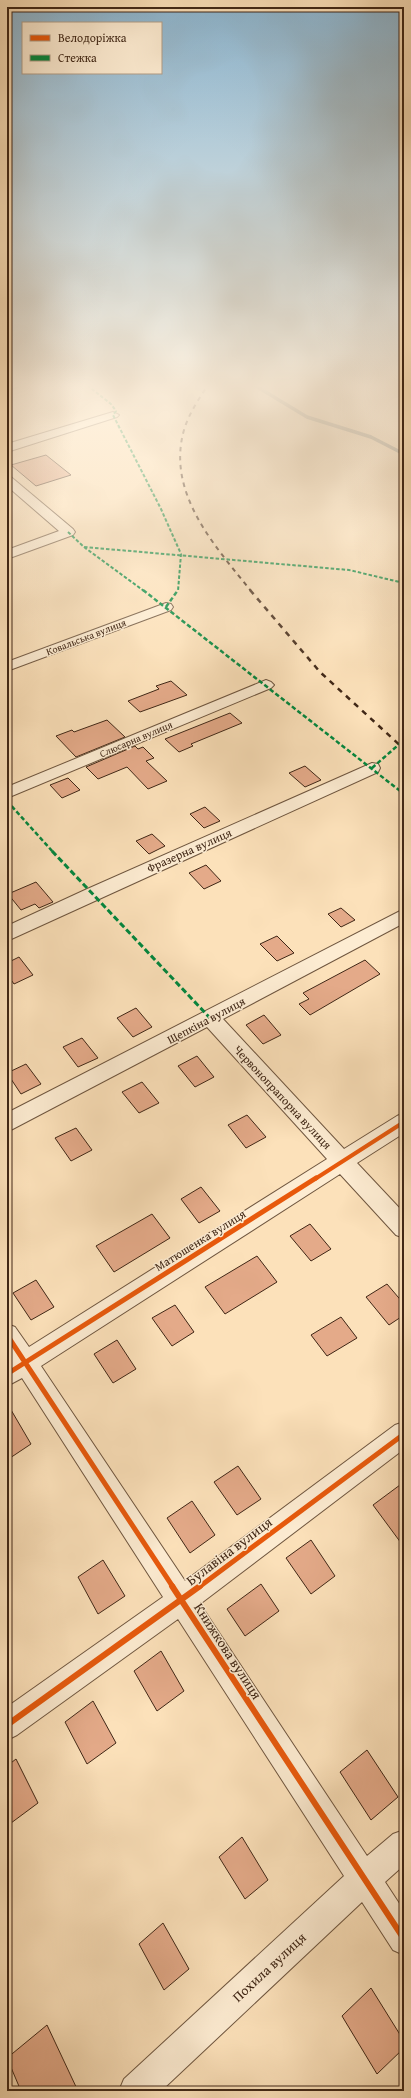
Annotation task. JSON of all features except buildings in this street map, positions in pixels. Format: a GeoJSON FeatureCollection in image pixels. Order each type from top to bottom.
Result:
{"type":"FeatureCollection","features":[{"type":"Feature","properties":{"kind":"street"},"geometry":{"type":"LineString","coordinates":[[7,480],[68,532],[7,555]]}},
{"type":"Feature","properties":{"kind":"street","name":"Ковальська вулиця"},"geometry":{"type":"LineString","coordinates":[[7,667],[166,607]]}},
{"type":"Feature","properties":{"kind":"street","name":"Слюсарна вулиця"},"geometry":{"type":"LineString","coordinates":[[7,793],[266,685]]}},
{"type":"Feature","properties":{"kind":"street","name":"Фразерна вулиця"},"geometry":{"type":"LineString","coordinates":[[7,934],[98,891],[372,768]]}},
{"type":"Feature","properties":{"kind":"street","name":"Щепкіна вулиця"},"geometry":{"type":"LineString","coordinates":[[7,1123],[210,1018],[404,915]]}},
{"type":"Feature","properties":{"kind":"street","name":"Червонопрапорна вулиця"},"geometry":{"type":"LineString","coordinates":[[210,1018],[404,1228]]}},
{"type":"Feature","properties":{"kind":"street","name":"Матюшенка вулиця"},"geometry":{"type":"LineString","coordinates":[[16,1368],[404,1122]]}},
{"type":"Feature","properties":{"kind":"street","name":"Книжкова вулиця"},"geometry":{"type":"LineString","coordinates":[[7,1335],[16,1368],[182,1600],[404,1939]]}},
{"type":"Feature","properties":{"kind":"street","name":"Булавіна вулиця"},"geometry":{"type":"LineString","coordinates":[[7,1725],[182,1600],[404,1434]]}},
{"type":"Feature","properties":{"kind":"street","name":"Похила вулиця"},"geometry":{"type":"LineString","coordinates":[[136,2091],[365,1878],[404,1845]]}},
{"type":"Feature","properties":{"kind":"railway"},"geometry":{"type":"LineString","coordinates":[[183,480],[188,497],[197,517],[209,537],[251,591]]}},
{"type":"Feature","properties":{"kind":"railway"},"geometry":{"type":"LineString","coordinates":[[250,590],[320,672],[404,749]]}},
{"type":"Feature","properties":{"kind":"marked path"},"geometry":{"type":"LineString","coordinates":[[146,480],[181,554],[178,592],[166,607]]}},
{"type":"Feature","properties":{"kind":"marked path"},"geometry":{"type":"LineString","coordinates":[[68,532],[84,547],[249,560],[349,570],[404,583]]}},
{"type":"Feature","properties":{"kind":"marked path"},"geometry":{"type":"LineString","coordinates":[[84,547],[166,607],[404,794]]}},
{"type":"Feature","properties":{"kind":"marked path"},"geometry":{"type":"LineString","coordinates":[[372,768],[404,740]]}},
{"type":"Feature","properties":{"kind":"marked path"},"geometry":{"type":"LineString","coordinates":[[7,801],[91,894],[210,1018]]}},
{"type":"Feature","properties":{"kind":"cycle path"},"geometry":{"type":"LineString","coordinates":[[7,1374],[404,1122]]}},
{"type":"Feature","properties":{"kind":"cycle path"},"geometry":{"type":"LineString","coordinates":[[7,1335],[404,1939]]}},
{"type":"Feature","properties":{"kind":"cycle path"},"geometry":{"type":"LineString","coordinates":[[7,1725],[182,1600],[404,1434]]}}]}
